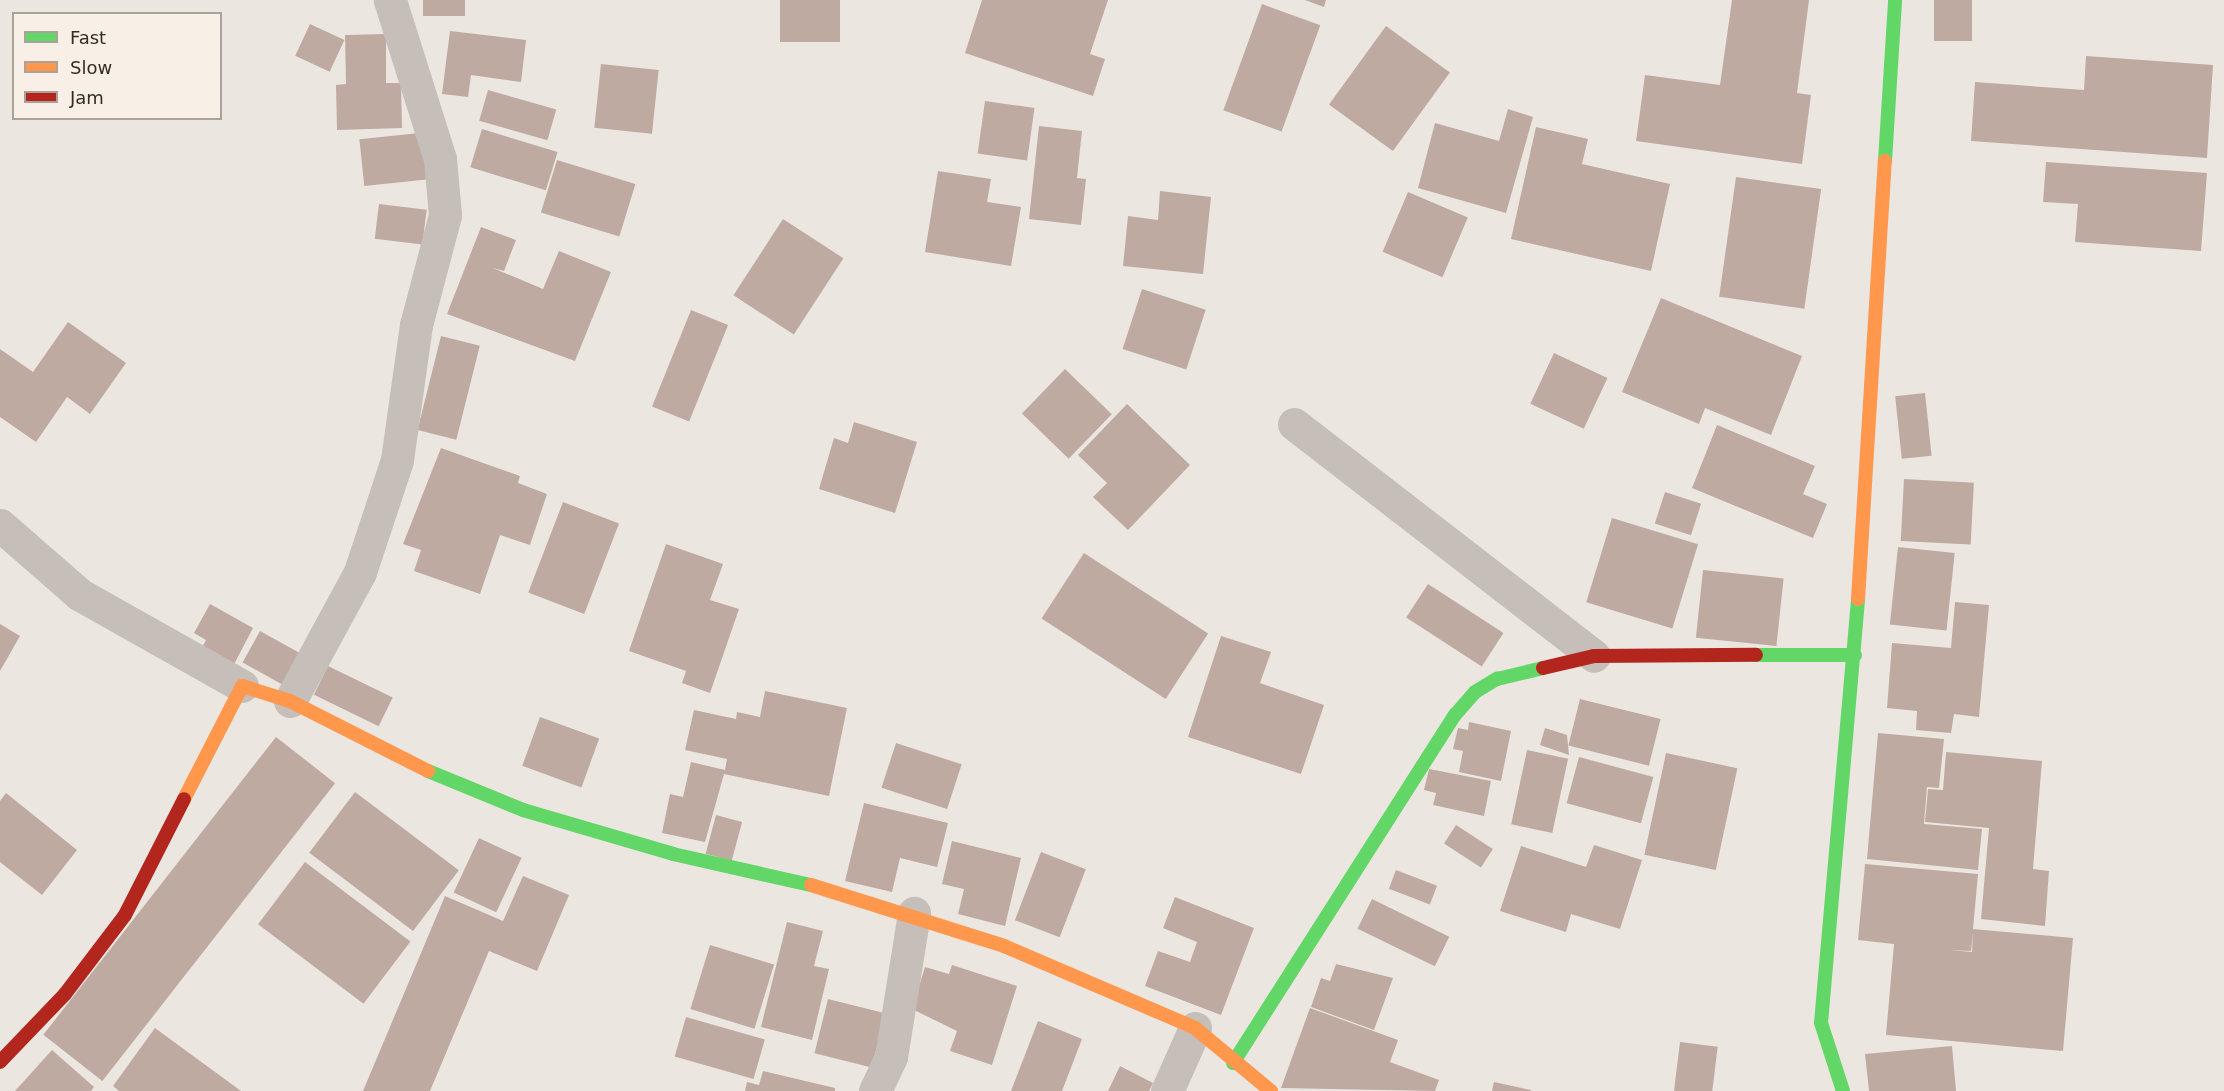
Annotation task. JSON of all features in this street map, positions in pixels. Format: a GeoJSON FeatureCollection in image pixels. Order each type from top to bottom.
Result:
{"type":"FeatureCollection","features":[{"type":"Feature","properties":{"kind":"street"},"geometry":{"type":"LineString","coordinates":[[290,701],[360,572],[397,460],[416,325],[445,215],[441,159],[390,0]]}},
{"type":"Feature","properties":{"kind":"street"},"geometry":{"type":"LineString","coordinates":[[1843,1091],[1821,1023],[1855,655],[1895,0]]}},
{"type":"Feature","properties":{"kind":"street"},"geometry":{"type":"LineString","coordinates":[[1294,424],[1594,656]]}},
{"type":"Feature","properties":{"kind":"street"},"geometry":{"type":"LineString","coordinates":[[0,525],[79,594],[242,686],[290,701],[447,781],[523,810],[673,854],[914,913],[1195,1028],[1233,1063],[1271,1091]]}},
{"type":"Feature","properties":{"kind":"street"},"geometry":{"type":"LineString","coordinates":[[1233,1063],[1455,715],[1497,679],[1594,656],[1855,655]]}},
{"type":"Feature","properties":{"kind":"street"},"geometry":{"type":"LineString","coordinates":[[0,1062],[65,994],[125,915],[242,686]]}},
{"type":"Feature","properties":{"kind":"street"},"geometry":{"type":"LineString","coordinates":[[875,1091],[891,1057],[914,913]]}},
{"type":"Feature","properties":{"kind":"street"},"geometry":{"type":"LineString","coordinates":[[1167,1091],[1195,1028]]}},
{"type":"Feature","properties":{"kind":"building"},"geometry":{"type":"Polygon","coordinates":[[[423,0],[465,0],[465,16],[423,16],[423,0]]]}},
{"type":"Feature","properties":{"kind":"building"},"geometry":{"type":"Polygon","coordinates":[[[780,0],[840,0],[840,42],[780,42],[780,0]]]}},
{"type":"Feature","properties":{"kind":"building"},"geometry":{"type":"Polygon","coordinates":[[[982,0],[1108,0],[1090,54],[1105,59],[1093,96],[965,53],[982,0]]]}},
{"type":"Feature","properties":{"kind":"building"},"geometry":{"type":"Polygon","coordinates":[[[1305,0],[1326,0],[1324,7],[1305,0]]]}},
{"type":"Feature","properties":{"kind":"building"},"geometry":{"type":"Polygon","coordinates":[[[1732,0],[1809,0],[1797,93],[1811,95],[1802,164],[1636,141],[1645,75],[1720,85],[1732,0]]]}},
{"type":"Feature","properties":{"kind":"building"},"geometry":{"type":"Polygon","coordinates":[[[1934,0],[1972,0],[1972,41],[1934,41],[1934,0]]]}},
{"type":"Feature","properties":{"kind":"building"},"geometry":{"type":"Polygon","coordinates":[[[1262,4],[1320,25],[1282,131],[1223,110],[1262,4]]]}},
{"type":"Feature","properties":{"kind":"building"},"geometry":{"type":"Polygon","coordinates":[[[310,24],[344,40],[330,72],[295,56],[310,24]]]}},
{"type":"Feature","properties":{"kind":"building"},"geometry":{"type":"Polygon","coordinates":[[[1386,26],[1450,72],[1393,151],[1329,104],[1386,26]]]}},
{"type":"Feature","properties":{"kind":"building"},"geometry":{"type":"Polygon","coordinates":[[[450,31],[526,40],[521,82],[471,75],[468,97],[442,94],[450,31]]]}},
{"type":"Feature","properties":{"kind":"building"},"geometry":{"type":"Polygon","coordinates":[[[386,34],[386,83],[401,83],[402,128],[337,130],[336,85],[346,84],[345,35],[386,34]]]}},
{"type":"Feature","properties":{"kind":"building"},"geometry":{"type":"Polygon","coordinates":[[[2086,56],[2213,65],[2207,158],[1971,141],[1975,82],[2084,90],[2086,56]]]}},
{"type":"Feature","properties":{"kind":"building"},"geometry":{"type":"Polygon","coordinates":[[[601,64],[659,70],[652,134],[594,128],[601,64]]]}},
{"type":"Feature","properties":{"kind":"building"},"geometry":{"type":"Polygon","coordinates":[[[488,90],[556,110],[547,140],[479,121],[488,90]]]}},
{"type":"Feature","properties":{"kind":"building"},"geometry":{"type":"Polygon","coordinates":[[[985,101],[1035,108],[1027,160],[978,153],[985,101]]]}},
{"type":"Feature","properties":{"kind":"building"},"geometry":{"type":"Polygon","coordinates":[[[1508,109],[1533,117],[1506,213],[1418,188],[1435,123],[1499,141],[1508,109]]]}},
{"type":"Feature","properties":{"kind":"building"},"geometry":{"type":"Polygon","coordinates":[[[1039,126],[1082,131],[1077,178],[1086,179],[1081,225],[1029,219],[1039,126]]]}},
{"type":"Feature","properties":{"kind":"building"},"geometry":{"type":"Polygon","coordinates":[[[1536,127],[1588,139],[1582,164],[1670,184],[1651,271],[1511,239],[1536,127]]]}},
{"type":"Feature","properties":{"kind":"building"},"geometry":{"type":"Polygon","coordinates":[[[482,129],[558,152],[546,190],[470,167],[482,129]]]}},
{"type":"Feature","properties":{"kind":"building"},"geometry":{"type":"Polygon","coordinates":[[[429,132],[434,179],[364,186],[359,139],[429,132]]]}},
{"type":"Feature","properties":{"kind":"building"},"geometry":{"type":"Polygon","coordinates":[[[557,160],[635,184],[619,237],[541,213],[557,160]]]}},
{"type":"Feature","properties":{"kind":"building"},"geometry":{"type":"Polygon","coordinates":[[[2046,162],[2207,173],[2201,251],[2075,242],[2078,204],[2043,202],[2046,162]]]}},
{"type":"Feature","properties":{"kind":"building"},"geometry":{"type":"Polygon","coordinates":[[[938,171],[991,179],[987,202],[1021,207],[1011,266],[925,252],[938,171]]]}},
{"type":"Feature","properties":{"kind":"building"},"geometry":{"type":"Polygon","coordinates":[[[1736,177],[1821,189],[1804,309],[1719,297],[1736,177]]]}},
{"type":"Feature","properties":{"kind":"building"},"geometry":{"type":"Polygon","coordinates":[[[1160,191],[1211,197],[1203,274],[1123,266],[1128,216],[1158,220],[1160,191]]]}},
{"type":"Feature","properties":{"kind":"building"},"geometry":{"type":"Polygon","coordinates":[[[1408,192],[1468,217],[1442,277],[1383,252],[1408,192]]]}},
{"type":"Feature","properties":{"kind":"building"},"geometry":{"type":"Polygon","coordinates":[[[379,204],[427,210],[422,245],[375,239],[379,204]]]}},
{"type":"Feature","properties":{"kind":"building"},"geometry":{"type":"Polygon","coordinates":[[[783,219],[843,258],[794,335],[733,295],[783,219]]]}},
{"type":"Feature","properties":{"kind":"building"},"geometry":{"type":"Polygon","coordinates":[[[481,227],[516,240],[504,271],[493,268],[543,289],[559,251],[611,272],[575,361],[447,314],[481,227]]]}},
{"type":"Feature","properties":{"kind":"building"},"geometry":{"type":"Polygon","coordinates":[[[1142,289],[1206,310],[1186,370],[1123,349],[1142,289]]]}},
{"type":"Feature","properties":{"kind":"building"},"geometry":{"type":"Polygon","coordinates":[[[1661,298],[1802,356],[1771,435],[1705,408],[1699,424],[1622,392],[1661,298]]]}},
{"type":"Feature","properties":{"kind":"building"},"geometry":{"type":"Polygon","coordinates":[[[691,310],[728,325],[689,421],[652,406],[691,310]]]}},
{"type":"Feature","properties":{"kind":"building"},"geometry":{"type":"Polygon","coordinates":[[[68,322],[126,363],[90,414],[67,397],[36,442],[0,417],[0,349],[33,372],[68,322]]]}},
{"type":"Feature","properties":{"kind":"building"},"geometry":{"type":"Polygon","coordinates":[[[441,336],[480,346],[456,440],[418,430],[441,336]]]}},
{"type":"Feature","properties":{"kind":"building"},"geometry":{"type":"Polygon","coordinates":[[[1554,353],[1607,378],[1584,429],[1530,404],[1554,353]]]}},
{"type":"Feature","properties":{"kind":"building"},"geometry":{"type":"Polygon","coordinates":[[[1065,369],[1112,414],[1069,459],[1022,414],[1065,369]]]}},
{"type":"Feature","properties":{"kind":"building"},"geometry":{"type":"Polygon","coordinates":[[[1925,393],[1932,456],[1902,459],[1895,396],[1925,393]]]}},
{"type":"Feature","properties":{"kind":"building"},"geometry":{"type":"Polygon","coordinates":[[[1127,404],[1190,465],[1128,530],[1093,497],[1107,483],[1078,455],[1127,404]]]}},
{"type":"Feature","properties":{"kind":"building"},"geometry":{"type":"Polygon","coordinates":[[[854,422],[917,442],[895,513],[819,489],[834,438],[848,443],[854,422]]]}},
{"type":"Feature","properties":{"kind":"building"},"geometry":{"type":"Polygon","coordinates":[[[1717,425],[1815,466],[1803,494],[1827,504],[1813,538],[1692,488],[1717,425]]]}},
{"type":"Feature","properties":{"kind":"building"},"geometry":{"type":"Polygon","coordinates":[[[441,448],[520,476],[518,483],[547,494],[530,545],[500,535],[480,594],[414,571],[421,550],[403,544],[441,448]]]}},
{"type":"Feature","properties":{"kind":"building"},"geometry":{"type":"Polygon","coordinates":[[[1904,479],[1974,483],[1971,545],[1901,541],[1904,479]]]}},
{"type":"Feature","properties":{"kind":"building"},"geometry":{"type":"Polygon","coordinates":[[[1665,492],[1701,504],[1691,535],[1655,523],[1665,492]]]}},
{"type":"Feature","properties":{"kind":"building"},"geometry":{"type":"Polygon","coordinates":[[[563,502],[619,524],[584,614],[528,593],[563,502]]]}},
{"type":"Feature","properties":{"kind":"building"},"geometry":{"type":"Polygon","coordinates":[[[1612,518],[1698,544],[1672,628],[1586,602],[1612,518]]]}},
{"type":"Feature","properties":{"kind":"building"},"geometry":{"type":"Polygon","coordinates":[[[666,544],[723,564],[710,600],[739,609],[710,693],[682,683],[686,671],[629,651],[666,544]]]}},
{"type":"Feature","properties":{"kind":"building"},"geometry":{"type":"Polygon","coordinates":[[[1898,547],[1955,553],[1947,631],[1890,625],[1898,547]]]}},
{"type":"Feature","properties":{"kind":"building"},"geometry":{"type":"Polygon","coordinates":[[[1084,553],[1208,634],[1166,699],[1042,618],[1084,553]]]}},
{"type":"Feature","properties":{"kind":"building"},"geometry":{"type":"Polygon","coordinates":[[[1703,570],[1784,578],[1776,646],[1696,638],[1703,570]]]}},
{"type":"Feature","properties":{"kind":"building"},"geometry":{"type":"Polygon","coordinates":[[[1428,584],[1503,633],[1482,667],[1406,618],[1428,584]]]}},
{"type":"Feature","properties":{"kind":"building"},"geometry":{"type":"Polygon","coordinates":[[[1955,602],[1989,605],[1979,717],[1954,714],[1951,733],[1916,730],[1917,711],[1887,708],[1892,643],[1951,648],[1955,602]]]}},
{"type":"Feature","properties":{"kind":"building"},"geometry":{"type":"Polygon","coordinates":[[[210,604],[253,628],[230,672],[198,655],[206,640],[194,633],[210,604]]]}},
{"type":"Feature","properties":{"kind":"building"},"geometry":{"type":"Polygon","coordinates":[[[0,624],[20,636],[0,671],[0,624]]]}},
{"type":"Feature","properties":{"kind":"building"},"geometry":{"type":"Polygon","coordinates":[[[260,631],[300,653],[283,685],[243,662],[260,631]]]}},
{"type":"Feature","properties":{"kind":"building"},"geometry":{"type":"Polygon","coordinates":[[[1221,636],[1271,652],[1260,683],[1324,705],[1301,774],[1188,737],[1221,636]]]}},
{"type":"Feature","properties":{"kind":"building"},"geometry":{"type":"Polygon","coordinates":[[[328,666],[393,698],[379,726],[314,695],[328,666]]]}},
{"type":"Feature","properties":{"kind":"building"},"geometry":{"type":"Polygon","coordinates":[[[765,691],[847,708],[829,796],[724,774],[705,842],[662,833],[670,794],[683,797],[691,762],[725,770],[727,759],[685,750],[694,710],[736,719],[737,712],[760,717],[765,691]]]}},
{"type":"Feature","properties":{"kind":"building"},"geometry":{"type":"Polygon","coordinates":[[[1580,699],[1661,719],[1649,766],[1568,746],[1580,699]]]}},
{"type":"Feature","properties":{"kind":"building"},"geometry":{"type":"Polygon","coordinates":[[[540,717],[599,739],[581,787],[522,766],[540,717]]]}},
{"type":"Feature","properties":{"kind":"building"},"geometry":{"type":"Polygon","coordinates":[[[1469,722],[1511,731],[1501,781],[1459,772],[1463,751],[1453,749],[1458,728],[1468,730],[1469,722]]]}},
{"type":"Feature","properties":{"kind":"building"},"geometry":{"type":"Polygon","coordinates":[[[1545,728],[1567,735],[1569,755],[1540,745],[1545,728]]]}},
{"type":"Feature","properties":{"kind":"building"},"geometry":{"type":"Polygon","coordinates":[[[1878,733],[1944,739],[1939,788],[1927,787],[1924,824],[1982,829],[1978,870],[1867,859],[1878,733]]]}},
{"type":"Feature","properties":{"kind":"building"},"geometry":{"type":"Polygon","coordinates":[[[276,737],[335,783],[102,1081],[43,1035],[276,737]]]}},
{"type":"Feature","properties":{"kind":"building"},"geometry":{"type":"Polygon","coordinates":[[[896,743],[962,764],[947,809],[881,788],[896,743]]]}},
{"type":"Feature","properties":{"kind":"building"},"geometry":{"type":"Polygon","coordinates":[[[1527,750],[1568,759],[1552,833],[1511,824],[1527,750]]]}},
{"type":"Feature","properties":{"kind":"building"},"geometry":{"type":"Polygon","coordinates":[[[1946,752],[2042,761],[2033,869],[2049,871],[2045,926],[1981,919],[1989,828],[1925,822],[1928,789],[1943,790],[1946,752]]]}},
{"type":"Feature","properties":{"kind":"building"},"geometry":{"type":"Polygon","coordinates":[[[1666,753],[1737,768],[1716,870],[1644,855],[1666,753]]]}},
{"type":"Feature","properties":{"kind":"building"},"geometry":{"type":"Polygon","coordinates":[[[1579,757],[1653,777],[1641,823],[1567,803],[1579,757]]]}},
{"type":"Feature","properties":{"kind":"building"},"geometry":{"type":"Polygon","coordinates":[[[1429,769],[1491,781],[1484,816],[1433,805],[1436,793],[1424,790],[1429,769]]]}},
{"type":"Feature","properties":{"kind":"building"},"geometry":{"type":"Polygon","coordinates":[[[355,792],[459,870],[413,931],[309,853],[355,792]]]}},
{"type":"Feature","properties":{"kind":"building"},"geometry":{"type":"Polygon","coordinates":[[[6,793],[77,850],[42,895],[0,862],[0,801],[6,793]]]}},
{"type":"Feature","properties":{"kind":"building"},"geometry":{"type":"Polygon","coordinates":[[[864,803],[948,823],[937,867],[900,858],[892,892],[845,881],[864,803]]]}},
{"type":"Feature","properties":{"kind":"building"},"geometry":{"type":"Polygon","coordinates":[[[716,815],[742,822],[732,861],[706,854],[716,815]]]}},
{"type":"Feature","properties":{"kind":"building"},"geometry":{"type":"Polygon","coordinates":[[[1456,825],[1493,849],[1481,867],[1444,843],[1456,825]]]}},
{"type":"Feature","properties":{"kind":"building"},"geometry":{"type":"Polygon","coordinates":[[[479,838],[522,858],[496,912],[454,892],[479,838]]]}},
{"type":"Feature","properties":{"kind":"building"},"geometry":{"type":"Polygon","coordinates":[[[952,841],[1021,858],[1005,926],[958,914],[964,889],[942,884],[952,841]]]}},
{"type":"Feature","properties":{"kind":"building"},"geometry":{"type":"Polygon","coordinates":[[[1594,845],[1642,860],[1620,929],[1571,914],[1566,932],[1500,911],[1521,846],[1586,867],[1594,845]]]}},
{"type":"Feature","properties":{"kind":"building"},"geometry":{"type":"Polygon","coordinates":[[[1041,852],[1086,869],[1060,937],[1015,920],[1041,852]]]}},
{"type":"Feature","properties":{"kind":"building"},"geometry":{"type":"Polygon","coordinates":[[[305,862],[410,941],[363,1004],[258,924],[305,862]]]}},
{"type":"Feature","properties":{"kind":"building"},"geometry":{"type":"Polygon","coordinates":[[[1865,864],[1978,874],[1973,929],[2073,938],[2063,1051],[1886,1035],[1894,944],[1858,940],[1865,864]]]}},
{"type":"Feature","properties":{"kind":"building"},"geometry":{"type":"Polygon","coordinates":[[[1396,870],[1437,886],[1430,904],[1389,889],[1396,870]]]}},
{"type":"Feature","properties":{"kind":"building"},"geometry":{"type":"Polygon","coordinates":[[[523,876],[569,895],[537,971],[489,951],[430,1091],[363,1091],[445,896],[503,921],[523,876]]]}},
{"type":"Feature","properties":{"kind":"building"},"geometry":{"type":"Polygon","coordinates":[[[1175,897],[1254,928],[1221,1015],[1145,986],[1158,951],[1190,962],[1197,942],[1163,928],[1175,897]]]}},
{"type":"Feature","properties":{"kind":"building"},"geometry":{"type":"Polygon","coordinates":[[[1372,899],[1449,937],[1435,966],[1358,929],[1372,899]]]}},
{"type":"Feature","properties":{"kind":"building"},"geometry":{"type":"Polygon","coordinates":[[[787,922],[823,931],[814,966],[829,969],[812,1040],[761,1027],[787,922]]]}},
{"type":"Feature","properties":{"kind":"building"},"geometry":{"type":"Polygon","coordinates":[[[710,945],[774,965],[754,1029],[690,1009],[710,945]]]}},
{"type":"Feature","properties":{"kind":"building"},"geometry":{"type":"Polygon","coordinates":[[[1336,964],[1393,978],[1374,1030],[1311,1007],[1321,978],[1330,981],[1336,964]]]}},
{"type":"Feature","properties":{"kind":"building"},"geometry":{"type":"Polygon","coordinates":[[[952,965],[1017,986],[992,1065],[950,1051],[957,1031],[912,1009],[925,967],[949,974],[952,965]]]}},
{"type":"Feature","properties":{"kind":"building"},"geometry":{"type":"Polygon","coordinates":[[[828,999],[885,1013],[872,1068],[814,1053],[828,999]]]}},
{"type":"Feature","properties":{"kind":"building"},"geometry":{"type":"Polygon","coordinates":[[[1310,1008],[1398,1040],[1390,1062],[1439,1080],[1435,1091],[1281,1088],[1310,1008]]]}},
{"type":"Feature","properties":{"kind":"building"},"geometry":{"type":"Polygon","coordinates":[[[686,1017],[765,1040],[754,1079],[675,1056],[686,1017]]]}},
{"type":"Feature","properties":{"kind":"building"},"geometry":{"type":"Polygon","coordinates":[[[1038,1021],[1082,1039],[1062,1091],[1011,1091],[1038,1021]]]}},
{"type":"Feature","properties":{"kind":"building"},"geometry":{"type":"Polygon","coordinates":[[[155,1028],[241,1091],[119,1091],[113,1086],[155,1028]]]}},
{"type":"Feature","properties":{"kind":"building"},"geometry":{"type":"Polygon","coordinates":[[[1680,1042],[1718,1047],[1712,1091],[1674,1091],[1680,1042]]]}},
{"type":"Feature","properties":{"kind":"building"},"geometry":{"type":"Polygon","coordinates":[[[1952,1046],[1956,1091],[1869,1091],[1865,1054],[1952,1046]]]}},
{"type":"Feature","properties":{"kind":"building"},"geometry":{"type":"Polygon","coordinates":[[[52,1050],[94,1087],[91,1091],[15,1091],[52,1050]]]}},
{"type":"Feature","properties":{"kind":"building"},"geometry":{"type":"Polygon","coordinates":[[[1120,1066],[1153,1083],[1149,1091],[1108,1091],[1120,1066]]]}},
{"type":"Feature","properties":{"kind":"building"},"geometry":{"type":"Polygon","coordinates":[[[763,1071],[835,1088],[835,1091],[745,1091],[747,1082],[759,1085],[763,1071]]]}},
{"type":"Feature","properties":{"kind":"building"},"geometry":{"type":"Polygon","coordinates":[[[1494,1082],[1531,1090],[1531,1091],[1492,1091],[1494,1082]]]}},
{"type":"Feature","properties":{"kind":"traffic: fast"},"geometry":{"type":"LineString","coordinates":[[1885,161],[1895,0]]}},
{"type":"Feature","properties":{"kind":"traffic: fast"},"geometry":{"type":"LineString","coordinates":[[1843,1091],[1821,1023],[1858,599]]}},
{"type":"Feature","properties":{"kind":"traffic: fast"},"geometry":{"type":"LineString","coordinates":[[1756,655],[1855,655]]}},
{"type":"Feature","properties":{"kind":"traffic: fast"},"geometry":{"type":"LineString","coordinates":[[1233,1063],[1455,715],[1475,692],[1497,679],[1543,668]]}},
{"type":"Feature","properties":{"kind":"traffic: fast"},"geometry":{"type":"LineString","coordinates":[[428,771],[523,810],[673,854],[811,885]]}},
{"type":"Feature","properties":{"kind":"traffic: slow"},"geometry":{"type":"LineString","coordinates":[[1858,599],[1885,161]]}},
{"type":"Feature","properties":{"kind":"traffic: slow"},"geometry":{"type":"LineString","coordinates":[[184,799],[242,686],[290,701],[428,771]]}},
{"type":"Feature","properties":{"kind":"traffic: slow"},"geometry":{"type":"LineString","coordinates":[[811,885],[1004,946],[1195,1028],[1271,1091]]}},
{"type":"Feature","properties":{"kind":"traffic: jam"},"geometry":{"type":"LineString","coordinates":[[1543,668],[1594,656],[1756,655]]}},
{"type":"Feature","properties":{"kind":"traffic: jam"},"geometry":{"type":"LineString","coordinates":[[0,1062],[65,994],[125,915],[184,799]]}}]}
